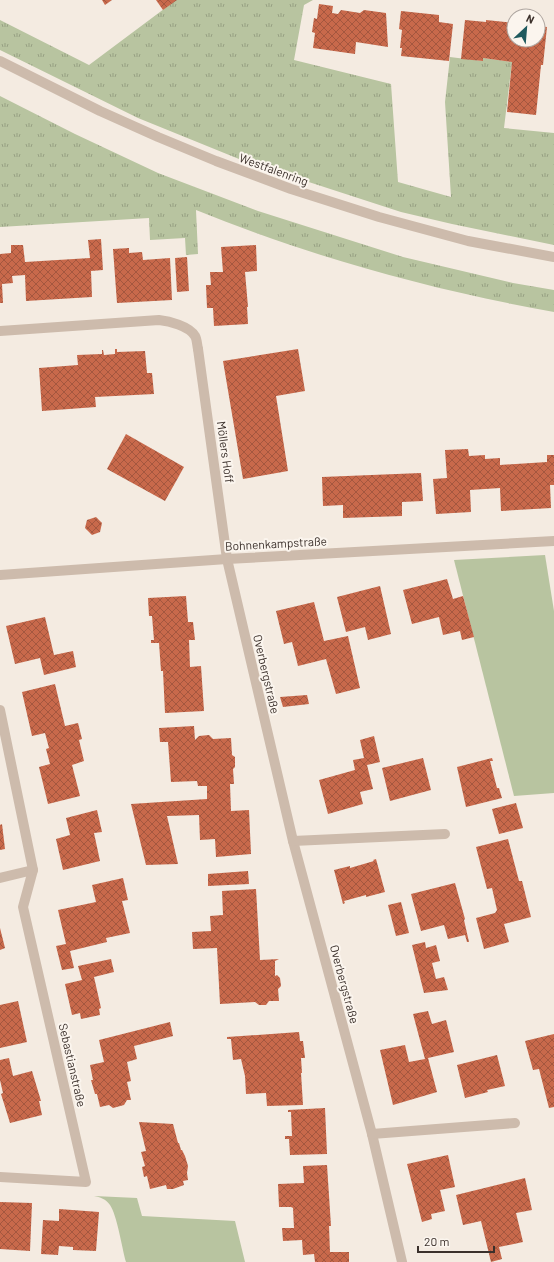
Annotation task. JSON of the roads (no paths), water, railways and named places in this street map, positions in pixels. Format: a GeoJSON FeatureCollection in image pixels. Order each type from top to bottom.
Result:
{"type":"FeatureCollection","features":[{"type":"Feature","properties":{"kind":"street","name":"Westfalenring"},"geometry":{"type":"LineString","coordinates":[[0,61],[100,111],[158,137],[216,161],[291,189],[379,218],[468,241],[554,258]]}},
{"type":"Feature","properties":{"kind":"street","name":"Möllers Hoff"},"geometry":{"type":"LineString","coordinates":[[0,331],[159,320],[169,321],[184,327],[195,335],[227,559]]}},
{"type":"Feature","properties":{"kind":"street","name":"Bohnenkampstraße"},"geometry":{"type":"LineString","coordinates":[[0,575],[227,559],[554,541]]}},
{"type":"Feature","properties":{"kind":"street","name":"Overbergstraße"},"geometry":{"type":"LineString","coordinates":[[227,559],[293,841],[372,1134],[402,1262]]}},
{"type":"Feature","properties":{"kind":"street","name":"Sebastianstraße"},"geometry":{"type":"LineString","coordinates":[[0,710],[33,870],[23,907],[86,1182],[0,1177]]}},
{"type":"Feature","properties":{"kind":"street"},"geometry":{"type":"LineString","coordinates":[[293,841],[445,834]]}},
{"type":"Feature","properties":{"kind":"street"},"geometry":{"type":"LineString","coordinates":[[0,878],[33,870]]}},
{"type":"Feature","properties":{"kind":"street"},"geometry":{"type":"LineString","coordinates":[[372,1134],[515,1123]]}}]}
